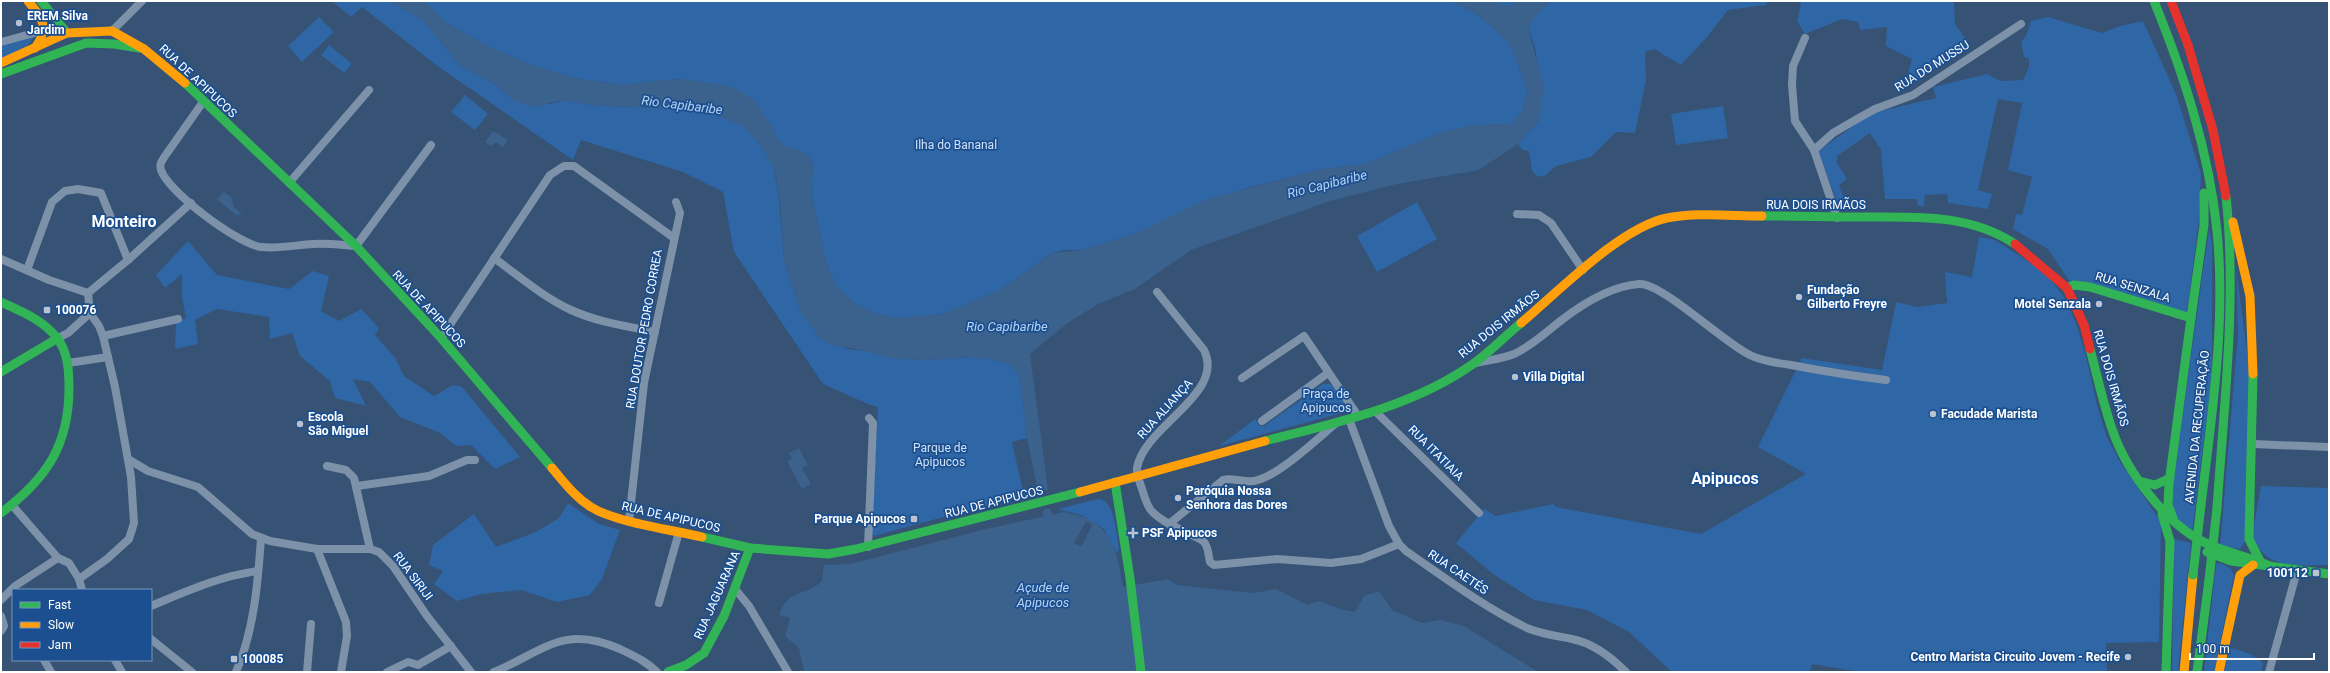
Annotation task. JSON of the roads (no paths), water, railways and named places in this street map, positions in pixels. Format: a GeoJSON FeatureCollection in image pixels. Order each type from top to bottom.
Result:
{"type":"FeatureCollection","features":[{"type":"Feature","properties":{"kind":"main road"},"geometry":{"type":"LineString","coordinates":[[28,1],[40,15],[45,30],[42,39],[35,48]]}},
{"type":"Feature","properties":{"kind":"main road"},"geometry":{"type":"LineString","coordinates":[[41,1],[67,33]]}},
{"type":"Feature","properties":{"kind":"main road","name":"AVENIDA DA RECUPERAÇÃO"},"geometry":{"type":"LineString","coordinates":[[2154,1],[2182,73],[2204,156],[2217,232],[2218,327],[2216,377],[2193,575],[2184,672]]}},
{"type":"Feature","properties":{"kind":"main road","name":"AVENIDA DA RECUPERAÇÃO"},"geometry":{"type":"LineString","coordinates":[[2171,1],[2191,53],[2210,122],[2226,198],[2244,264],[2250,296],[2254,366],[2253,444],[2249,538],[2257,563]]}},
{"type":"Feature","properties":{"kind":"main road"},"geometry":{"type":"LineString","coordinates":[[1,63],[67,33],[112,31]]}},
{"type":"Feature","properties":{"kind":"main road","name":"RUA DE APIPUCOS"},"geometry":{"type":"LineString","coordinates":[[112,31],[144,48],[184,82],[203,102],[356,246],[441,338],[572,492],[591,507],[608,515],[750,548],[828,554],[868,547],[1335,424],[1372,412]]}},
{"type":"Feature","properties":{"kind":"main road"},"geometry":{"type":"LineString","coordinates":[[19,69],[23,63],[60,40],[67,33]]}},
{"type":"Feature","properties":{"kind":"main road"},"geometry":{"type":"LineString","coordinates":[[1,74],[19,69],[86,43],[114,44],[144,48]]}},
{"type":"Feature","properties":{"kind":"main road","name":"AVENIDA DA RECUPERAÇÃO"},"geometry":{"type":"LineString","coordinates":[[2176,523],[2168,505],[2170,478],[2204,225],[2204,156]]}},
{"type":"Feature","properties":{"kind":"main road","name":"AVENIDA DA RECUPERAÇÃO"},"geometry":{"type":"LineString","coordinates":[[2198,672],[2217,508],[2228,370],[2230,309],[2226,198]]}},
{"type":"Feature","properties":{"kind":"main road","name":"RUA DOIS IRMÃOS"},"geometry":{"type":"LineString","coordinates":[[1372,412],[1431,387],[1473,364],[1583,270],[1626,237],[1642,228],[1667,218],[1702,216],[1837,218],[1921,217],[1981,226],[1997,232],[2022,248],[2067,288],[2084,325],[2112,430],[2138,481],[2162,514],[2183,535],[2217,557],[2231,561],[2257,563],[2297,571],[2329,574]]}},
{"type":"Feature","properties":{"kind":"main road","name":"RUA SENZALA"},"geometry":{"type":"LineString","coordinates":[[2067,288],[2074,285],[2090,287],[2191,318]]}},
{"type":"Feature","properties":{"kind":"main road"},"geometry":{"type":"LineString","coordinates":[[1,302],[26,313],[58,338],[68,363],[70,396],[68,415],[59,450],[41,478],[12,505],[1,513]]}},
{"type":"Feature","properties":{"kind":"main road"},"geometry":{"type":"LineString","coordinates":[[1,372],[58,338]]}},
{"type":"Feature","properties":{"kind":"main road"},"geometry":{"type":"LineString","coordinates":[[2138,481],[2154,486],[2159,485],[2170,478]]}},
{"type":"Feature","properties":{"kind":"main road"},"geometry":{"type":"LineString","coordinates":[[1115,482],[1130,578],[1141,672]]}},
{"type":"Feature","properties":{"kind":"main road","name":"RUA DOIS IRMÃOS"},"geometry":{"type":"LineString","coordinates":[[2156,504],[2176,523],[2208,545],[2238,554],[2257,563]]}},
{"type":"Feature","properties":{"kind":"main road","name":"RUA DOIS IRMÃOS"},"geometry":{"type":"LineString","coordinates":[[2162,514],[2170,541]]}},
{"type":"Feature","properties":{"kind":"main road"},"geometry":{"type":"LineString","coordinates":[[2166,672],[2170,541],[2175,533],[2183,535]]}},
{"type":"Feature","properties":{"kind":"main road"},"geometry":{"type":"LineString","coordinates":[[2238,554],[2247,548],[2249,538]]}},
{"type":"Feature","properties":{"kind":"main road","name":"RUA JAGUARANA"},"geometry":{"type":"LineString","coordinates":[[670,672],[686,665],[704,653],[735,589],[750,548]]}},
{"type":"Feature","properties":{"kind":"main road"},"geometry":{"type":"LineString","coordinates":[[2231,561],[2240,577]]}},
{"type":"Feature","properties":{"kind":"main road"},"geometry":{"type":"LineString","coordinates":[[2219,672],[2240,577],[2243,571],[2257,563]]}},
{"type":"Feature","properties":{"kind":"street"},"geometry":{"type":"LineString","coordinates":[[112,31],[142,1]]}},
{"type":"Feature","properties":{"kind":"street","name":"RUA DO MUSSU"},"geometry":{"type":"LineString","coordinates":[[1814,150],[1834,133],[1857,119],[1875,109],[1913,95],[2021,24]]}},
{"type":"Feature","properties":{"kind":"street"},"geometry":{"type":"LineString","coordinates":[[1,42],[45,30]]}},
{"type":"Feature","properties":{"kind":"street"},"geometry":{"type":"LineString","coordinates":[[1805,38],[1793,66],[1792,85],[1795,121],[1814,150],[1837,218]]}},
{"type":"Feature","properties":{"kind":"street"},"geometry":{"type":"LineString","coordinates":[[289,183],[369,90]]}},
{"type":"Feature","properties":{"kind":"street"},"geometry":{"type":"LineString","coordinates":[[203,102],[165,156],[160,168],[176,190],[191,203],[223,228],[261,247],[315,244],[356,246],[431,145]]}},
{"type":"Feature","properties":{"kind":"street"},"geometry":{"type":"LineString","coordinates":[[441,338],[550,175],[564,166],[574,166],[674,238]]}},
{"type":"Feature","properties":{"kind":"street"},"geometry":{"type":"LineString","coordinates":[[27,270],[52,202],[65,191],[78,189],[101,192],[128,260]]}},
{"type":"Feature","properties":{"kind":"street","name":"RUA DOUTOR PEDRO CORREA"},"geometry":{"type":"LineString","coordinates":[[628,520],[644,383],[680,213],[676,202]]}},
{"type":"Feature","properties":{"kind":"street"},"geometry":{"type":"LineString","coordinates":[[88,293],[128,260],[191,203]]}},
{"type":"Feature","properties":{"kind":"street"},"geometry":{"type":"LineString","coordinates":[[1517,214],[1539,216],[1551,222],[1583,270]]}},
{"type":"Feature","properties":{"kind":"street"},"geometry":{"type":"LineString","coordinates":[[494,258],[546,296],[570,310],[592,318],[655,332]]}},
{"type":"Feature","properties":{"kind":"street"},"geometry":{"type":"LineString","coordinates":[[1,259],[49,280],[88,293]]}},
{"type":"Feature","properties":{"kind":"street"},"geometry":{"type":"LineString","coordinates":[[1473,364],[1513,354],[1588,303],[1613,291],[1632,285],[1644,284],[1659,290],[1724,339],[1750,356],[1765,361],[1826,372],[1886,380]]}},
{"type":"Feature","properties":{"kind":"street","name":"RUA ALIANÇA"},"geometry":{"type":"LineString","coordinates":[[1138,476],[1138,467],[1146,446],[1202,386],[1208,367],[1207,357],[1157,292]]}},
{"type":"Feature","properties":{"kind":"street"},"geometry":{"type":"LineString","coordinates":[[79,579],[117,550],[128,539],[133,532],[135,508],[128,459],[108,357],[99,326],[90,314],[88,293]]}},
{"type":"Feature","properties":{"kind":"street"},"geometry":{"type":"LineString","coordinates":[[58,338],[68,333],[90,314]]}},
{"type":"Feature","properties":{"kind":"street"},"geometry":{"type":"LineString","coordinates":[[103,336],[178,318]]}},
{"type":"Feature","properties":{"kind":"street"},"geometry":{"type":"LineString","coordinates":[[1242,378],[1304,336],[1358,416]]}},
{"type":"Feature","properties":{"kind":"street"},"geometry":{"type":"LineString","coordinates":[[68,363],[108,357]]}},
{"type":"Feature","properties":{"kind":"street"},"geometry":{"type":"LineString","coordinates":[[1262,421],[1328,373]]}},
{"type":"Feature","properties":{"kind":"street","name":"RUA ITATIAIA"},"geometry":{"type":"LineString","coordinates":[[1372,412],[1479,513]]}},
{"type":"Feature","properties":{"kind":"street"},"geometry":{"type":"LineString","coordinates":[[868,547],[873,423],[869,418]]}},
{"type":"Feature","properties":{"kind":"street","name":"RUA CAETÉS"},"geometry":{"type":"LineString","coordinates":[[1349,419],[1389,526],[1399,544],[1471,596],[1507,617],[1543,633],[1589,644],[1603,652],[1626,672]]}},
{"type":"Feature","properties":{"kind":"street"},"geometry":{"type":"LineString","coordinates":[[1169,524],[1223,480],[1247,482],[1261,480],[1290,461],[1335,424]]}},
{"type":"Feature","properties":{"kind":"street"},"geometry":{"type":"LineString","coordinates":[[2253,444],[2329,447]]}},
{"type":"Feature","properties":{"kind":"street"},"geometry":{"type":"LineString","coordinates":[[128,459],[148,471],[198,487],[242,526],[261,538],[316,549],[370,549],[357,486],[350,473],[346,470],[327,466]]}},
{"type":"Feature","properties":{"kind":"street"},"geometry":{"type":"LineString","coordinates":[[357,486],[429,476],[467,460],[475,460]]}},
{"type":"Feature","properties":{"kind":"street"},"geometry":{"type":"LineString","coordinates":[[1138,476],[1149,508],[1169,524],[1201,540],[1207,546],[1210,562],[1214,565],[1277,559],[1331,562],[1361,559],[1399,544]]}},
{"type":"Feature","properties":{"kind":"street"},"geometry":{"type":"LineString","coordinates":[[12,505],[58,558],[69,563],[79,579],[82,589]]}},
{"type":"Feature","properties":{"kind":"street"},"geometry":{"type":"LineString","coordinates":[[659,603],[679,532]]}},
{"type":"Feature","properties":{"kind":"street"},"geometry":{"type":"LineString","coordinates":[[236,672],[245,647],[258,571],[261,538]]}},
{"type":"Feature","properties":{"kind":"street"},"geometry":{"type":"LineString","coordinates":[[316,549],[346,622],[347,636],[341,672]]}},
{"type":"Feature","properties":{"kind":"street","name":"RUA SIRIJI"},"geometry":{"type":"LineString","coordinates":[[370,549],[379,552],[393,566],[471,672]]}},
{"type":"Feature","properties":{"kind":"street"},"geometry":{"type":"LineString","coordinates":[[1,600],[15,586],[58,558]]}},
{"type":"Feature","properties":{"kind":"street"},"geometry":{"type":"LineString","coordinates":[[152,606],[212,580],[258,571]]}},
{"type":"Feature","properties":{"kind":"street"},"geometry":{"type":"LineString","coordinates":[[2269,672],[2297,571]]}},
{"type":"Feature","properties":{"kind":"street"},"geometry":{"type":"LineString","coordinates":[[735,589],[749,606],[788,672]]}},
{"type":"Feature","properties":{"kind":"street"},"geometry":{"type":"LineString","coordinates":[[1,616],[2,629],[12,624]]}},
{"type":"Feature","properties":{"kind":"street"},"geometry":{"type":"LineString","coordinates":[[306,672],[311,624]]}},
{"type":"Feature","properties":{"kind":"street"},"geometry":{"type":"LineString","coordinates":[[494,672],[545,646],[560,641],[595,639],[648,663],[657,672]]}},
{"type":"Feature","properties":{"kind":"street"},"geometry":{"type":"LineString","coordinates":[[152,640],[192,672]]}},
{"type":"Feature","properties":{"kind":"street"},"geometry":{"type":"LineString","coordinates":[[387,672],[408,662],[418,666],[451,646]]}},
{"type":"Feature","properties":{"kind":"street"},"geometry":{"type":"LineString","coordinates":[[45,661],[51,672]]}},
{"type":"Feature","properties":{"kind":"street"},"geometry":{"type":"LineString","coordinates":[[116,661],[122,672]]}},
{"type":"Feature","properties":{"kind":"water","name":"Rio Capibaribe"},"geometry":{"type":"Polygon","coordinates":[[[389,1],[424,1],[446,23],[489,47],[534,66],[579,79],[624,85],[677,79],[723,85],[738,90],[755,101],[770,124],[777,139],[786,147],[799,150],[808,156],[814,169],[811,181],[812,197],[826,263],[837,287],[854,303],[877,314],[900,318],[944,314],[1000,290],[1052,253],[1081,250],[1134,234],[1205,200],[1317,170],[1366,164],[1440,133],[1475,125],[1513,124],[1523,109],[1528,92],[1515,56],[1508,42],[1495,29],[1474,12],[1452,1],[1479,1],[1481,6],[1490,5],[1491,9],[1508,5],[1511,7],[1517,1],[1551,1],[1535,16],[1528,28],[1544,88],[1539,120],[1518,144],[1479,170],[1397,184],[1330,201],[1191,250],[1135,289],[1098,304],[1069,322],[1030,354],[1048,490],[1038,492],[1027,438],[1020,378],[1016,370],[1008,363],[972,357],[925,360],[890,358],[868,351],[831,345],[820,338],[801,312],[784,260],[780,201],[775,171],[762,146],[743,126],[714,114],[676,109],[591,105],[565,100],[532,107],[515,101],[495,84],[460,65],[423,20],[389,1]]]}},
{"type":"Feature","properties":{"kind":"water"},"geometry":{"type":"Polygon","coordinates":[[[493,131],[508,140],[503,148],[496,142],[491,146],[485,142],[493,131]]]}},
{"type":"Feature","properties":{"kind":"water"},"geometry":{"type":"Polygon","coordinates":[[[224,192],[231,197],[234,207],[242,214],[237,216],[217,199],[224,192]]]}},
{"type":"Feature","properties":{"kind":"water"},"geometry":{"type":"Polygon","coordinates":[[[799,448],[808,465],[802,468],[811,484],[802,489],[787,461],[792,458],[789,453],[799,448]]]}},
{"type":"Feature","properties":{"kind":"water","name":"Açude de Apipucos"},"geometry":{"type":"Polygon","coordinates":[[[1064,512],[1092,521],[1101,528],[1113,547],[1123,587],[1168,579],[1177,585],[1253,593],[1276,589],[1307,605],[1319,601],[1340,609],[1355,612],[1364,596],[1379,591],[1392,610],[1422,623],[1440,620],[1464,626],[1538,672],[804,672],[799,648],[785,636],[790,618],[779,615],[783,606],[792,597],[808,590],[822,581],[824,565],[850,564],[982,530],[1064,512]]]}},
{"type":"Feature","properties":{"kind":"waterway","name":"Rio Capibaribe"},"geometry":{"type":"LineString","coordinates":[[1473,1],[1511,16]]}},
{"type":"Feature","properties":{"kind":"place","name":"EREM Silva Jardim"},"geometry":{"type":"Point","coordinates":[19,23]}},
{"type":"Feature","properties":{"kind":"place","name":"Fundação Gilberto Freyre"},"geometry":{"type":"Point","coordinates":[1799,297]}},
{"type":"Feature","properties":{"kind":"place","name":"Motel Senzala"},"geometry":{"type":"Point","coordinates":[2099,304]}},
{"type":"Feature","properties":{"kind":"place","name":"100076"},"geometry":{"type":"Point","coordinates":[47,310]}},
{"type":"Feature","properties":{"kind":"place","name":"Villa Digital"},"geometry":{"type":"Point","coordinates":[1515,377]}},
{"type":"Feature","properties":{"kind":"place","name":"Facudade Marista"},"geometry":{"type":"Point","coordinates":[1933,414]}},
{"type":"Feature","properties":{"kind":"place","name":"Escola São Miguel"},"geometry":{"type":"Point","coordinates":[300,424]}},
{"type":"Feature","properties":{"kind":"place","name":"Paróquia Nossa Senhora das Dores"},"geometry":{"type":"Point","coordinates":[1178,498]}},
{"type":"Feature","properties":{"kind":"place","name":"Parque Apipucos"},"geometry":{"type":"Point","coordinates":[914,519]}},
{"type":"Feature","properties":{"kind":"place","name":"PSF Apipucos"},"geometry":{"type":"Point","coordinates":[1133,533]}},
{"type":"Feature","properties":{"kind":"place","name":"100112"},"geometry":{"type":"Point","coordinates":[2316,573]}},
{"type":"Feature","properties":{"kind":"place","name":"Centro Marista Circuito Jovem - Recife"},"geometry":{"type":"Point","coordinates":[2128,657]}},
{"type":"Feature","properties":{"kind":"place","name":"100085"},"geometry":{"type":"Point","coordinates":[234,659]}},
{"type":"Feature","properties":{"kind":"district","name":"Monteiro"},"geometry":{"type":"Point","coordinates":[124,221]}},
{"type":"Feature","properties":{"kind":"district","name":"Apipucos"},"geometry":{"type":"Point","coordinates":[1725,478]}},
{"type":"Feature","properties":{"kind":"park label","name":"Ilha do Bananal"},"geometry":{"type":"Point","coordinates":[956,145]}},
{"type":"Feature","properties":{"kind":"park label","name":"Praça de Apipucos"},"geometry":{"type":"Point","coordinates":[1326,401]}},
{"type":"Feature","properties":{"kind":"park label","name":"Parque de Apipucos"},"geometry":{"type":"Point","coordinates":[940,455]}}]}
